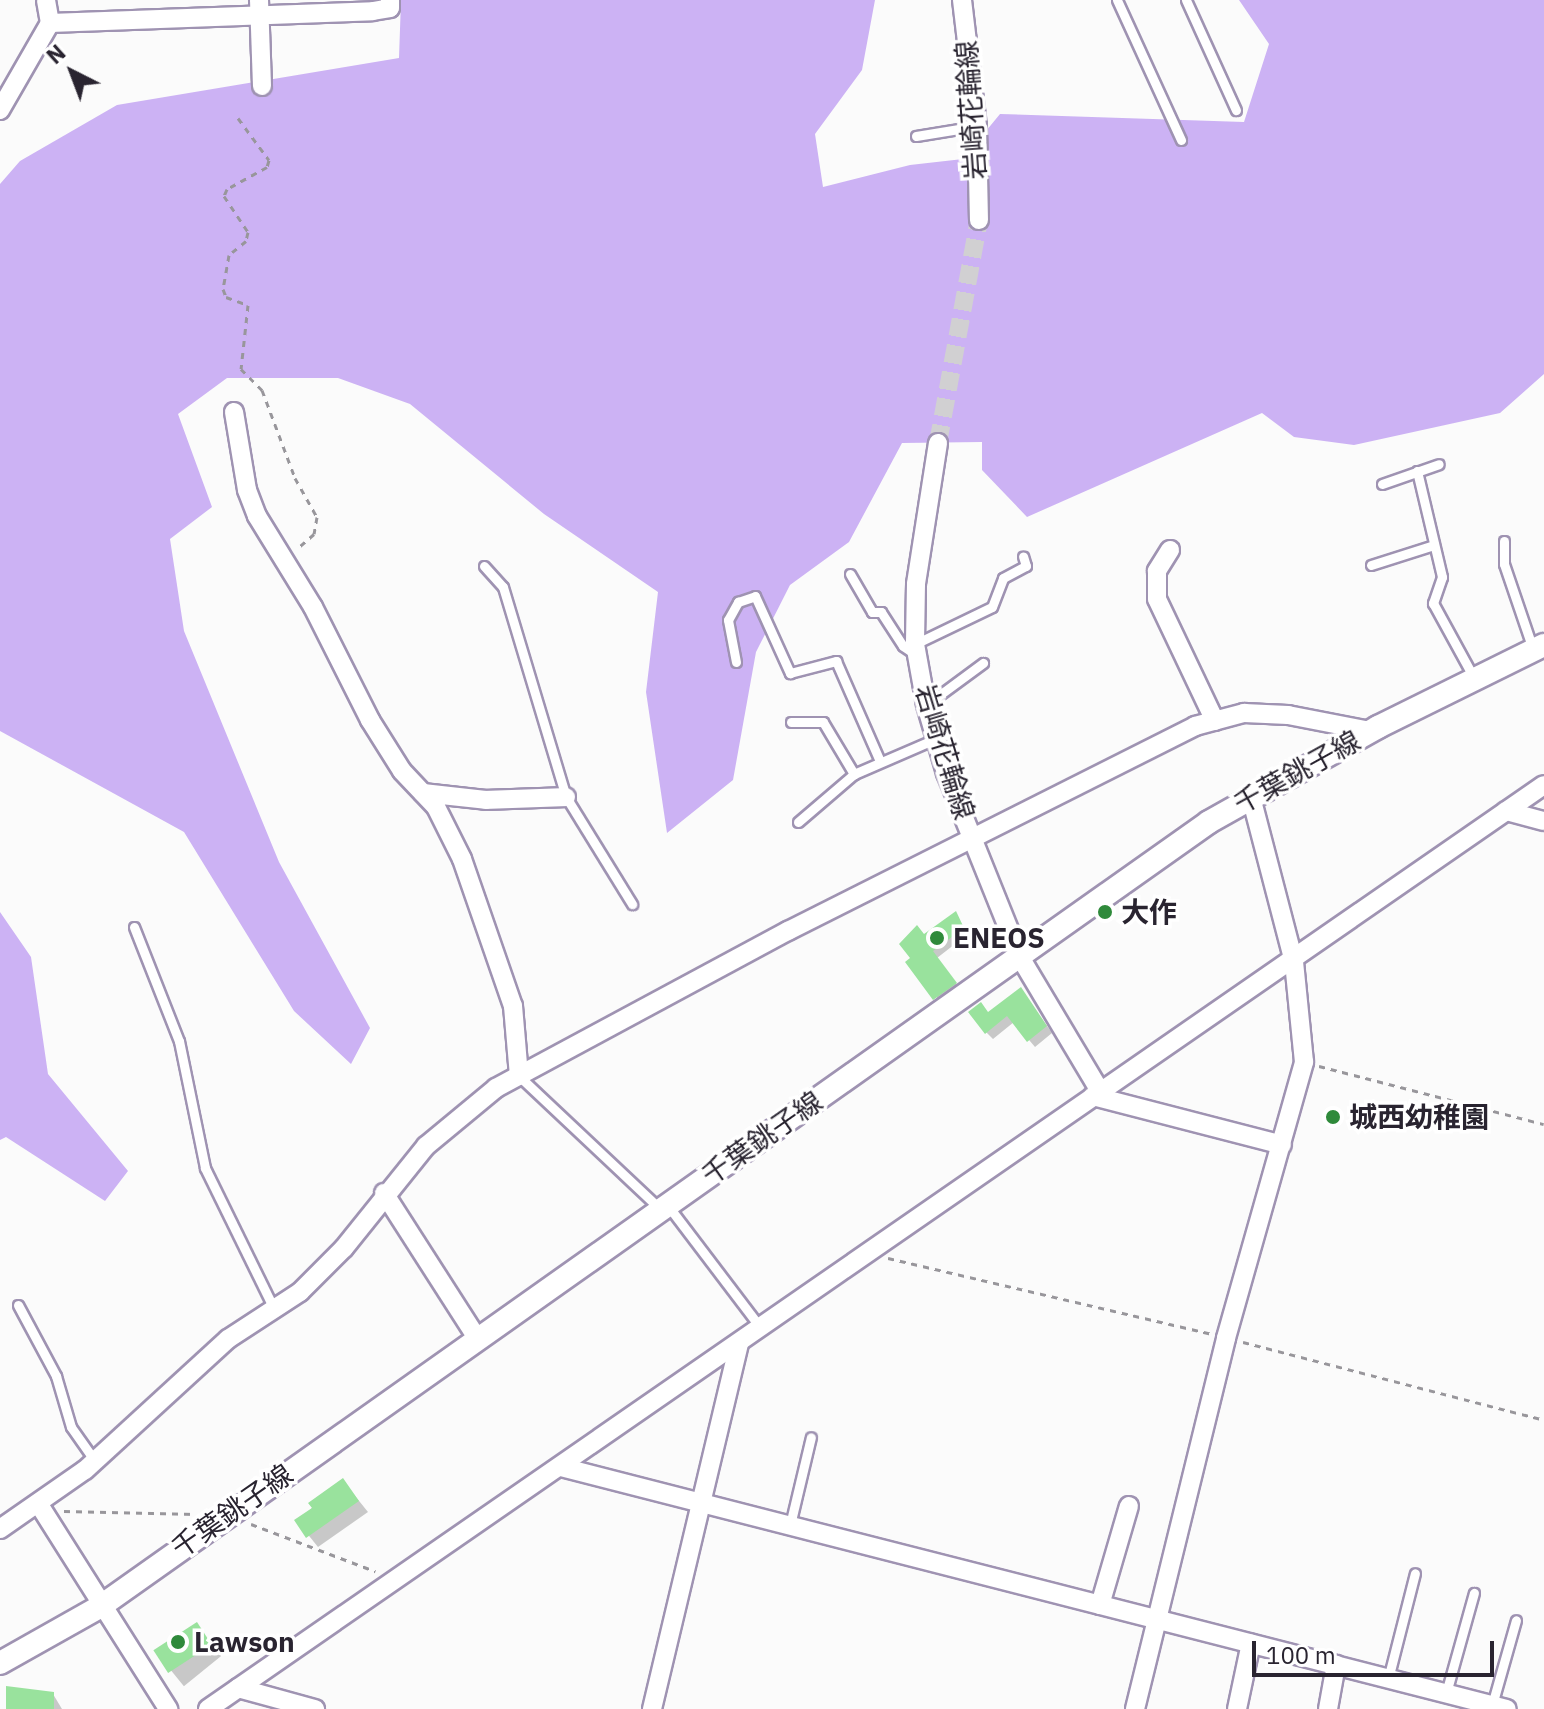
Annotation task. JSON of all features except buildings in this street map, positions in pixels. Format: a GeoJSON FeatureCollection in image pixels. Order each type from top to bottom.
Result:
{"type":"FeatureCollection","features":[{"type":"Feature","properties":{"kind":"street"},"geometry":{"type":"LineString","coordinates":[[0,110],[50,23],[46,0]]}},
{"type":"Feature","properties":{"kind":"street"},"geometry":{"type":"LineString","coordinates":[[181,0],[182,19]]}},
{"type":"Feature","properties":{"kind":"street"},"geometry":{"type":"LineString","coordinates":[[50,23],[182,19],[260,9],[373,11],[390,8],[390,0]]}},
{"type":"Feature","properties":{"kind":"street","name":"岩崎花輪線"},"geometry":{"type":"LineString","coordinates":[[962,0],[977,126],[979,220]]}},
{"type":"Feature","properties":{"kind":"street"},"geometry":{"type":"LineString","coordinates":[[260,9],[262,86]]}},
{"type":"Feature","properties":{"kind":"street"},"geometry":{"type":"LineString","coordinates":[[234,412],[247,490],[370,720],[402,771],[436,807],[462,859],[499,953],[513,1006],[519,1076]]}},
{"type":"Feature","properties":{"kind":"street","name":"岩崎花輪線"},"geometry":{"type":"LineString","coordinates":[[938,443],[916,584],[916,649],[926,705],[935,739],[1020,957],[1096,1094]]}},
{"type":"Feature","properties":{"kind":"street"},"geometry":{"type":"LineString","coordinates":[[1170,550],[1157,571],[1157,599],[1215,721]]}},
{"type":"Feature","properties":{"kind":"street","name":"千葉銚子線"},"geometry":{"type":"LineString","coordinates":[[0,1663],[101,1606],[225,1515],[1251,797],[1370,731],[1539,647]]}},
{"type":"Feature","properties":{"kind":"street"},"geometry":{"type":"LineString","coordinates":[[0,1529],[95,1461],[179,1379],[300,1292],[344,1248],[384,1193],[461,1113],[519,1076],[788,931],[1195,726],[1244,713],[1288,715],[1370,731]]}},
{"type":"Feature","properties":{"kind":"street"},"geometry":{"type":"LineString","coordinates":[[208,1709],[1096,1094],[1294,962],[1544,785]]}},
{"type":"Feature","properties":{"kind":"street"},"geometry":{"type":"LineString","coordinates":[[423,793],[486,800],[566,797]]}},
{"type":"Feature","properties":{"kind":"street"},"geometry":{"type":"LineString","coordinates":[[1135,1709],[1226,1338],[1304,1062],[1294,962],[1251,797]]}},
{"type":"Feature","properties":{"kind":"street"},"geometry":{"type":"LineString","coordinates":[[1506,811],[1544,821]]}},
{"type":"Feature","properties":{"kind":"street"},"geometry":{"type":"LineString","coordinates":[[1096,1094],[1282,1145]]}},
{"type":"Feature","properties":{"kind":"street"},"geometry":{"type":"LineString","coordinates":[[384,1193],[477,1338]]}},
{"type":"Feature","properties":{"kind":"street"},"geometry":{"type":"LineString","coordinates":[[652,1709],[705,1504],[739,1343]]}},
{"type":"Feature","properties":{"kind":"street"},"geometry":{"type":"LineString","coordinates":[[561,1467],[1446,1693],[1470,1704],[1499,1707]]}},
{"type":"Feature","properties":{"kind":"street"},"geometry":{"type":"LineString","coordinates":[[38,1503],[168,1709]]}},
{"type":"Feature","properties":{"kind":"street"},"geometry":{"type":"LineString","coordinates":[[1100,1605],[1129,1506]]}},
{"type":"Feature","properties":{"kind":"street"},"geometry":{"type":"LineString","coordinates":[[1237,1709],[1251,1643]]}},
{"type":"Feature","properties":{"kind":"street"},"geometry":{"type":"LineString","coordinates":[[1328,1709],[1336,1665]]}},
{"type":"Feature","properties":{"kind":"street"},"geometry":{"type":"LineString","coordinates":[[238,1688],[270,1703],[315,1709]]}},
{"type":"Feature","properties":{"kind":"lane"},"geometry":{"type":"LineString","coordinates":[[1117,0],[1181,140]]}},
{"type":"Feature","properties":{"kind":"lane"},"geometry":{"type":"LineString","coordinates":[[1186,0],[1236,110]]}},
{"type":"Feature","properties":{"kind":"lane"},"geometry":{"type":"LineString","coordinates":[[916,136],[977,126]]}},
{"type":"Feature","properties":{"kind":"lane"},"geometry":{"type":"LineString","coordinates":[[1382,484],[1439,464]]}},
{"type":"Feature","properties":{"kind":"lane"},"geometry":{"type":"LineString","coordinates":[[1417,471],[1442,577],[1433,603],[1474,678]]}},
{"type":"Feature","properties":{"kind":"lane"},"geometry":{"type":"LineString","coordinates":[[1504,541],[1504,564],[1539,647]]}},
{"type":"Feature","properties":{"kind":"lane"},"geometry":{"type":"LineString","coordinates":[[1371,565],[1434,545]]}},
{"type":"Feature","properties":{"kind":"lane"},"geometry":{"type":"LineString","coordinates":[[850,574],[872,612],[881,612],[903,646],[916,649],[992,607],[1003,578],[1026,566],[1023,556]]}},
{"type":"Feature","properties":{"kind":"lane"},"geometry":{"type":"LineString","coordinates":[[484,566],[503,587],[566,797],[632,904]]}},
{"type":"Feature","properties":{"kind":"lane"},"geometry":{"type":"LineString","coordinates":[[736,662],[728,620],[738,602],[755,596],[790,673],[836,661],[879,759]]}},
{"type":"Feature","properties":{"kind":"lane"},"geometry":{"type":"LineString","coordinates":[[926,705],[983,663]]}},
{"type":"Feature","properties":{"kind":"lane"},"geometry":{"type":"LineString","coordinates":[[791,722],[823,722],[854,774]]}},
{"type":"Feature","properties":{"kind":"lane"},"geometry":{"type":"LineString","coordinates":[[798,822],[854,774],[879,759],[935,739]]}},
{"type":"Feature","properties":{"kind":"lane"},"geometry":{"type":"LineString","coordinates":[[134,927],[179,1041],[205,1168],[274,1309]]}},
{"type":"Feature","properties":{"kind":"lane"},"geometry":{"type":"LineString","coordinates":[[519,1076],[664,1207],[761,1328]]}},
{"type":"Feature","properties":{"kind":"lane"},"geometry":{"type":"LineString","coordinates":[[18,1305],[56,1376],[71,1427],[95,1461]]}},
{"type":"Feature","properties":{"kind":"lane"},"geometry":{"type":"LineString","coordinates":[[790,1525],[811,1437]]}},
{"type":"Feature","properties":{"kind":"lane"},"geometry":{"type":"LineString","coordinates":[[1388,1679],[1415,1573]]}},
{"type":"Feature","properties":{"kind":"lane"},"geometry":{"type":"LineString","coordinates":[[1446,1693],[1474,1593]]}},
{"type":"Feature","properties":{"kind":"lane"},"geometry":{"type":"LineString","coordinates":[[1499,1707],[1516,1620]]}},
{"type":"Feature","properties":{"kind":"path"},"geometry":{"type":"LineString","coordinates":[[238,118],[269,160],[267,167],[227,189],[226,202],[248,232],[246,241],[229,255],[223,289],[226,297],[248,305],[241,369],[262,390],[283,451],[317,517],[314,534],[285,559]]}},
{"type":"Feature","properties":{"kind":"path"},"geometry":{"type":"LineString","coordinates":[[1304,1062],[1544,1124]]}},
{"type":"Feature","properties":{"kind":"path"},"geometry":{"type":"LineString","coordinates":[[869,1254],[1226,1338],[1544,1420]]}},
{"type":"Feature","properties":{"kind":"path"},"geometry":{"type":"LineString","coordinates":[[38,1503],[58,1511],[225,1515],[398,1579]]}},
{"type":"Feature","properties":{"kind":"shaded area"},"geometry":{"type":"Polygon","coordinates":[[[401,0],[875,0],[862,70],[815,134],[823,187],[910,165],[963,159],[1000,114],[1244,122],[1269,44],[1239,0],[1544,0],[1544,374],[1500,413],[1354,445],[1294,437],[1262,413],[1027,517],[982,470],[982,442],[902,443],[849,542],[790,585],[756,652],[733,780],[667,833],[646,692],[658,592],[544,514],[410,404],[338,378],[227,378],[178,414],[212,507],[170,539],[184,631],[279,862],[370,1028],[351,1064],[294,1011],[184,832],[0,731],[0,184],[20,161],[117,105],[399,58],[401,0]]]}},
{"type":"Feature","properties":{"kind":"shaded area"},"geometry":{"type":"Polygon","coordinates":[[[0,912],[31,957],[48,1074],[128,1171],[105,1201],[6,1137],[0,1140],[0,912]]]}},
{"type":"Feature","properties":{"kind":"tunnel"},"geometry":{"type":"LineString","coordinates":[[938,443],[979,220]]}},
{"type":"Feature","properties":{"kind":"place","name":"大作"},"geometry":{"type":"Point","coordinates":[1105,912]}},
{"type":"Feature","properties":{"kind":"place","name":"ENEOS"},"geometry":{"type":"Point","coordinates":[937,938]}},
{"type":"Feature","properties":{"kind":"place","name":"城西幼稚園"},"geometry":{"type":"Point","coordinates":[1333,1117]}},
{"type":"Feature","properties":{"kind":"place","name":"Lawson"},"geometry":{"type":"Point","coordinates":[178,1642]}}]}
